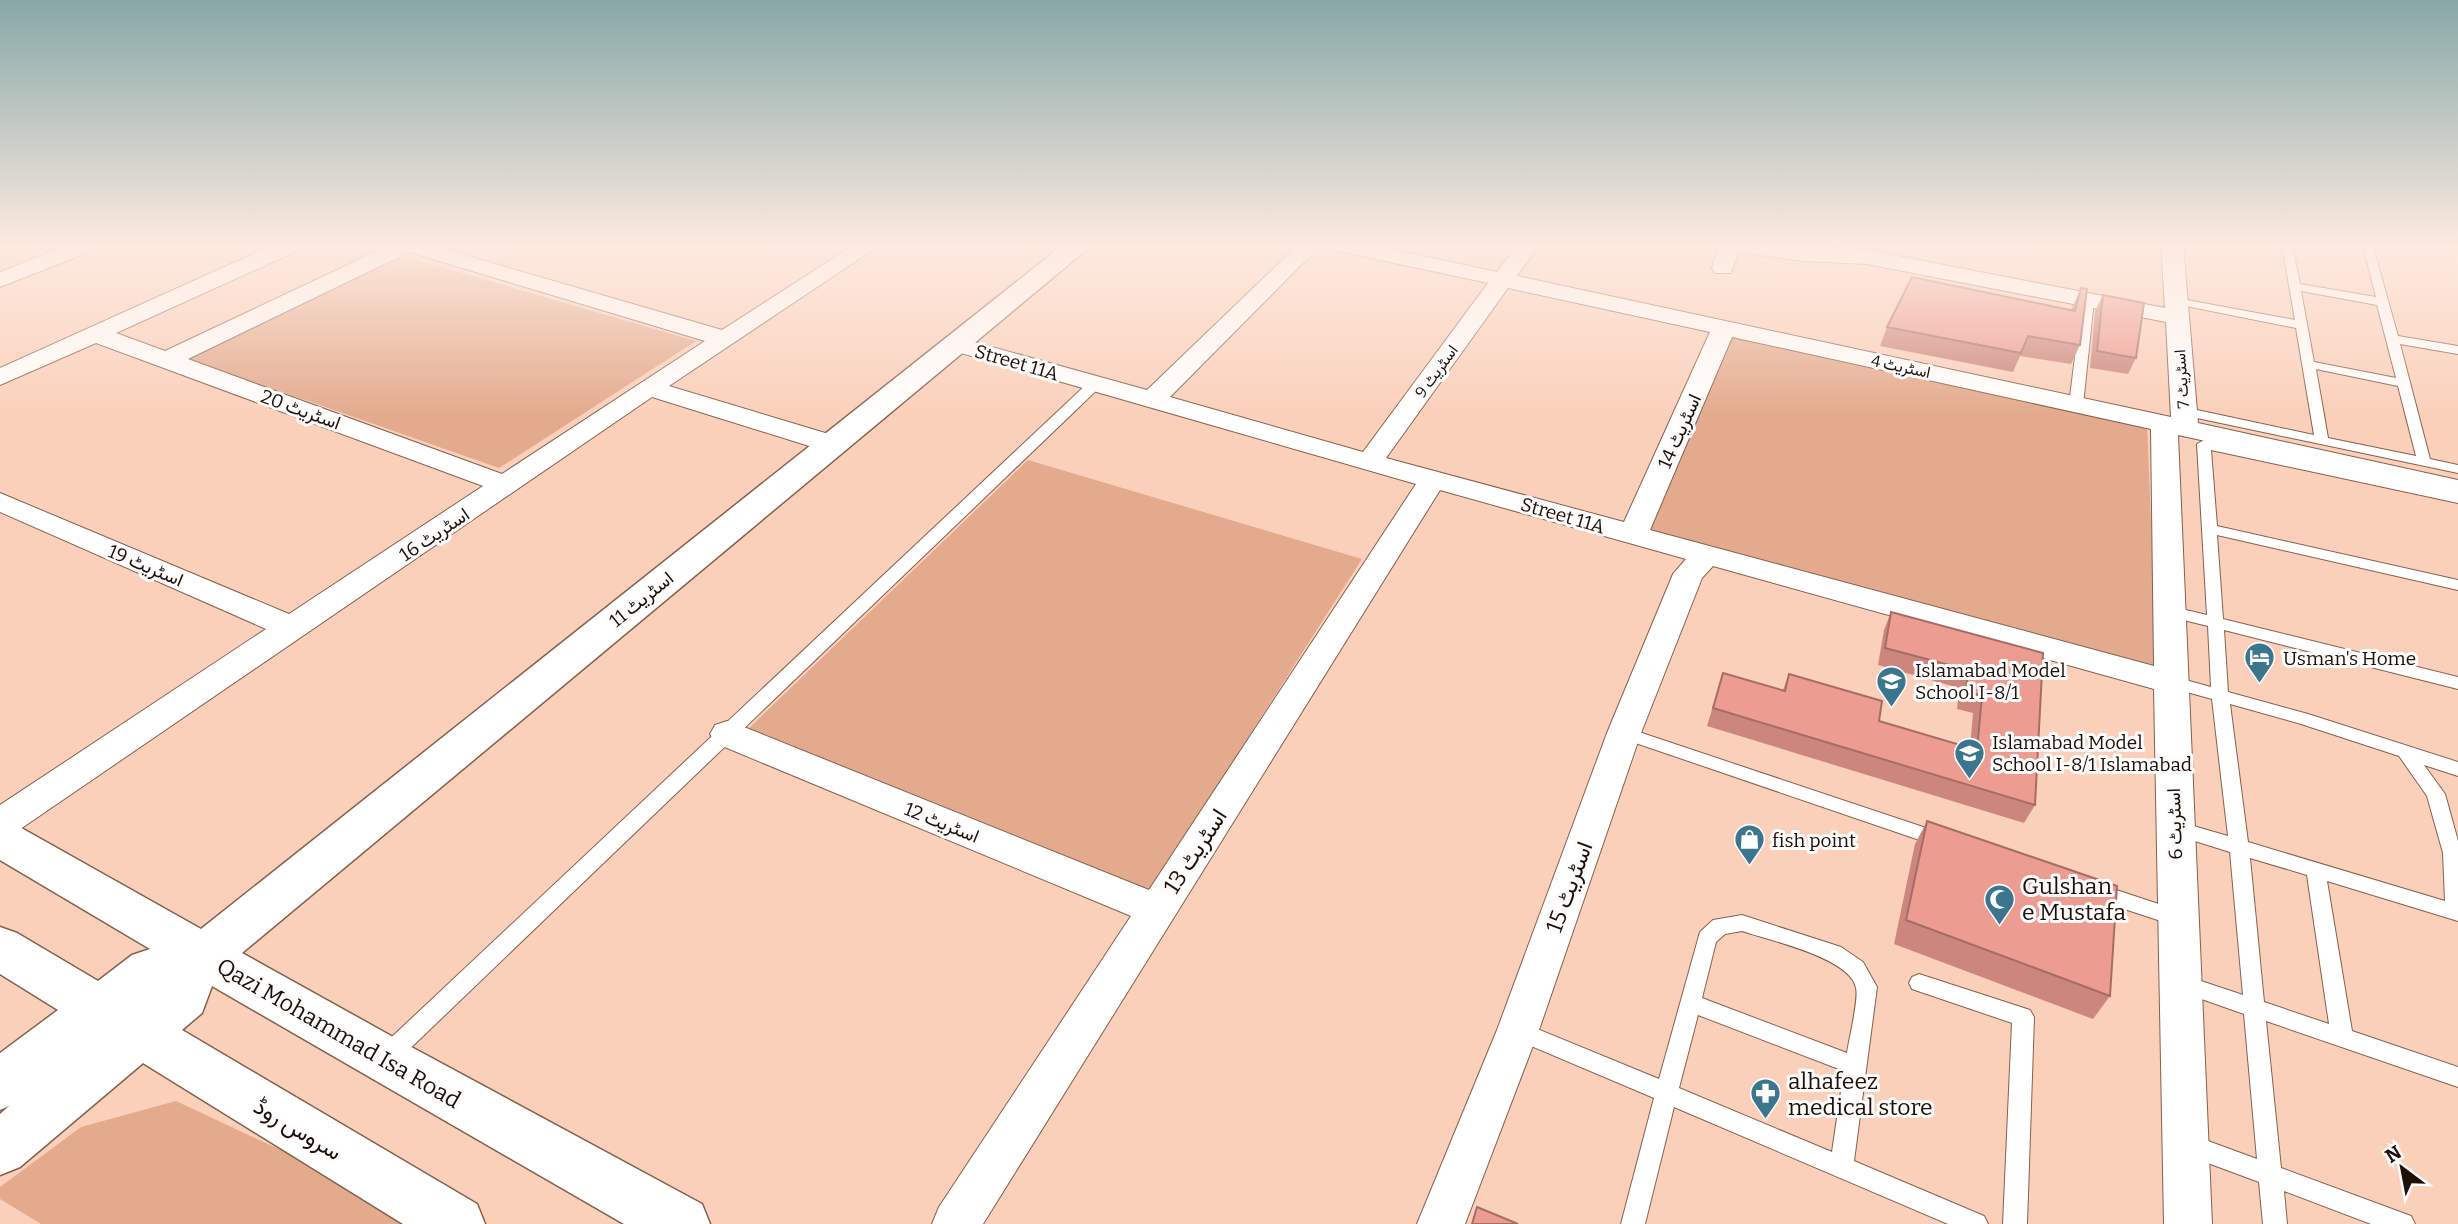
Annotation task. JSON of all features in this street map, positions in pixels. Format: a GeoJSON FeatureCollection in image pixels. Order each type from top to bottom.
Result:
{"type":"FeatureCollection","features":[{"type":"Feature","properties":{"kind":"street"},"geometry":{"type":"LineString","coordinates":[[0,377],[165,302]]}},
{"type":"Feature","properties":{"kind":"street"},"geometry":{"type":"LineString","coordinates":[[167,360],[288,302]]}},
{"type":"Feature","properties":{"kind":"street"},"geometry":{"type":"LineString","coordinates":[[601,302],[726,339]]}},
{"type":"Feature","properties":{"kind":"street","name":"اسٹریٹ 16"},"geometry":{"type":"LineString","coordinates":[[0,824],[649,388],[782,302]]}},
{"type":"Feature","properties":{"kind":"street","name":"اسٹریٹ 11"},"geometry":{"type":"LineString","coordinates":[[199,960],[1008,302]]}},
{"type":"Feature","properties":{"kind":"street"},"geometry":{"type":"LineString","coordinates":[[1152,400],[1252,302]]}},
{"type":"Feature","properties":{"kind":"street","name":"اسٹریٹ 9"},"geometry":{"type":"LineString","coordinates":[[1369,462],[1486,302]]}},
{"type":"Feature","properties":{"kind":"street","name":"اسٹریٹ 4"},"geometry":{"type":"LineString","coordinates":[[1602,302],[2076,405],[2177,421],[2458,488]]}},
{"type":"Feature","properties":{"kind":"street"},"geometry":{"type":"LineString","coordinates":[[2109,302],[2176,309]]}},
{"type":"Feature","properties":{"kind":"street","name":"اسٹریٹ 7"},"geometry":{"type":"LineString","coordinates":[[2176,302],[2177,421]]}},
{"type":"Feature","properties":{"kind":"street","name":"اسٹریٹ 14"},"geometry":{"type":"LineString","coordinates":[[1633,535],[1724,328]]}},
{"type":"Feature","properties":{"kind":"street","name":"اسٹریٹ 20"},"geometry":{"type":"LineString","coordinates":[[95,334],[507,485]]}},
{"type":"Feature","properties":{"kind":"street","name":"Street 11A"},"geometry":{"type":"LineString","coordinates":[[956,344],[1369,462],[2171,682]]}},
{"type":"Feature","properties":{"kind":"street"},"geometry":{"type":"LineString","coordinates":[[649,388],[832,444]]}},
{"type":"Feature","properties":{"kind":"street","name":"اسٹریٹ 6"},"geometry":{"type":"LineString","coordinates":[[2177,421],[2169,611],[2188,1224]]}},
{"type":"Feature","properties":{"kind":"street","name":"اسٹریٹ 13"},"geometry":{"type":"LineString","coordinates":[[956,1224],[1434,478]]}},
{"type":"Feature","properties":{"kind":"street","name":"اسٹریٹ 19"},"geometry":{"type":"LineString","coordinates":[[0,502],[292,628]]}},
{"type":"Feature","properties":{"kind":"street","name":"اسٹریٹ 15"},"geometry":{"type":"LineString","coordinates":[[1441,1224],[1518,1030],[1624,733],[1688,573],[1706,555]]}},
{"type":"Feature","properties":{"kind":"street","name":"اسٹریٹ 12"},"geometry":{"type":"LineString","coordinates":[[727,734],[1157,910]]}},
{"type":"Feature","properties":{"kind":"street","name":"Qazi Mohammad Isa Road"},"geometry":{"type":"LineString","coordinates":[[0,838],[199,960],[681,1224]]}},
{"type":"Feature","properties":{"kind":"street","name":"سروس روڈ"},"geometry":{"type":"LineString","coordinates":[[0,948],[456,1224]]}},
{"type":"Feature","properties":{"kind":"street"},"geometry":{"type":"LineString","coordinates":[[10,1118],[118,1021],[184,998],[199,960]]}},
{"type":"Feature","properties":{"kind":"lane"},"geometry":{"type":"LineString","coordinates":[[2076,405],[2088,302]]}},
{"type":"Feature","properties":{"kind":"lane"},"geometry":{"type":"LineString","coordinates":[[2297,302],[2322,440]]}},
{"type":"Feature","properties":{"kind":"lane"},"geometry":{"type":"LineString","coordinates":[[2383,302],[2424,462]]}},
{"type":"Feature","properties":{"kind":"lane"},"geometry":{"type":"LineString","coordinates":[[2176,309],[2301,325]]}},
{"type":"Feature","properties":{"kind":"lane"},"geometry":{"type":"LineString","coordinates":[[2393,338],[2458,350]]}},
{"type":"Feature","properties":{"kind":"lane"},"geometry":{"type":"LineString","coordinates":[[2308,364],[2404,384]]}},
{"type":"Feature","properties":{"kind":"lane"},"geometry":{"type":"LineString","coordinates":[[383,1059],[1095,384]]}},
{"type":"Feature","properties":{"kind":"lane"},"geometry":{"type":"LineString","coordinates":[[2177,421],[2322,440],[2458,469]]}},
{"type":"Feature","properties":{"kind":"lane"},"geometry":{"type":"LineString","coordinates":[[2275,1224],[2239,847],[2220,695],[2204,444],[2458,499]]}},
{"type":"Feature","properties":{"kind":"lane"},"geometry":{"type":"LineString","coordinates":[[2210,529],[2458,585]]}},
{"type":"Feature","properties":{"kind":"lane"},"geometry":{"type":"LineString","coordinates":[[2169,611],[2458,683]]}},
{"type":"Feature","properties":{"kind":"lane"},"geometry":{"type":"LineString","coordinates":[[2171,682],[2302,718],[2458,769]]}},
{"type":"Feature","properties":{"kind":"lane"},"geometry":{"type":"LineString","coordinates":[[1624,733],[1953,844]]}},
{"type":"Feature","properties":{"kind":"lane"},"geometry":{"type":"LineString","coordinates":[[2174,827],[2457,913],[2452,853],[2436,794],[2406,753]]}},
{"type":"Feature","properties":{"kind":"lane"},"geometry":{"type":"LineString","coordinates":[[2316,870],[2342,1038]]}},
{"type":"Feature","properties":{"kind":"lane"},"geometry":{"type":"LineString","coordinates":[[2086,888],[2179,918]]}},
{"type":"Feature","properties":{"kind":"lane"},"geometry":{"type":"LineString","coordinates":[[1633,1224],[1707,938],[1720,926],[1742,923],[1834,953],[1856,968],[1867,987],[1841,1168]]}},
{"type":"Feature","properties":{"kind":"lane"},"geometry":{"type":"LineString","coordinates":[[1919,983],[2023,1017],[2015,1224]]}},
{"type":"Feature","properties":{"kind":"lane"},"geometry":{"type":"LineString","coordinates":[[2180,984],[2458,1077]]}},
{"type":"Feature","properties":{"kind":"lane"},"geometry":{"type":"LineString","coordinates":[[1690,1003],[1856,1066]]}},
{"type":"Feature","properties":{"kind":"lane"},"geometry":{"type":"LineString","coordinates":[[1518,1030],[1976,1224]]}},
{"type":"Feature","properties":{"kind":"lane"},"geometry":{"type":"LineString","coordinates":[[2185,1144],[2271,1175],[2358,1216],[2403,1224]]}},
{"type":"Feature","properties":{"kind":"shaded area"},"geometry":{"type":"Polygon","coordinates":[[[296,302],[562,302],[696,341],[499,468],[183,357],[296,302]]]}},
{"type":"Feature","properties":{"kind":"shaded area"},"geometry":{"type":"Polygon","coordinates":[[[1724,328],[2147,423],[2157,674],[1633,535],[1724,328]]]}},
{"type":"Feature","properties":{"kind":"shaded area"},"geometry":{"type":"Polygon","coordinates":[[[1028,460],[1362,559],[1147,896],[747,730],[1028,460]]]}},
{"type":"Feature","properties":{"kind":"shaded area"},"geometry":{"type":"Polygon","coordinates":[[[176,1101],[285,1152],[403,1224],[41,1224],[0,1199],[0,1187],[81,1127],[176,1101]]]}},
{"type":"Feature","properties":{"kind":"building"},"geometry":{"type":"Polygon","coordinates":[[[1899,302],[2032,302],[2075,311],[2077,302],[2085,302],[2080,345],[2028,336],[2021,353],[1887,327],[1899,302]]]}},
{"type":"Feature","properties":{"kind":"building"},"geometry":{"type":"Polygon","coordinates":[[[2102,302],[2144,303],[2136,358],[2097,351],[2102,302]]]}},
{"type":"Feature","properties":{"kind":"building","name":"Islamabad Model School I-8/1"},"geometry":{"type":"Polygon","coordinates":[[[1891,612],[2043,653],[2035,805],[1713,708],[1723,673],[1785,691],[1789,674],[1882,701],[1879,721],[1977,750],[1982,696],[1966,691],[1968,670],[1885,648],[1891,612]]]}},
{"type":"Feature","properties":{"kind":"building","name":"Gulshan e Mustafa"},"geometry":{"type":"Polygon","coordinates":[[[1927,821],[2117,886],[2110,996],[1906,920],[1927,821]]]}},
{"type":"Feature","properties":{"kind":"building"},"geometry":{"type":"Polygon","coordinates":[[[1477,1207],[1518,1224],[1472,1224],[1477,1207]]]}},
{"type":"Feature","properties":{"kind":"place","name":"Usman's Home"},"geometry":{"type":"Point","coordinates":[2260,685]}},
{"type":"Feature","properties":{"kind":"place","name":"Islamabad Model School I-8/1"},"geometry":{"type":"Point","coordinates":[1892,708]}},
{"type":"Feature","properties":{"kind":"place","name":"Islamabad Model School I-8/1 Islamabad"},"geometry":{"type":"Point","coordinates":[1969,780]}},
{"type":"Feature","properties":{"kind":"place","name":"fish point"},"geometry":{"type":"Point","coordinates":[1749,867]}},
{"type":"Feature","properties":{"kind":"place","name":"Gulshan e Mustafa"},"geometry":{"type":"Point","coordinates":[1999,926]}},
{"type":"Feature","properties":{"kind":"place","name":"alhafeez medical store"},"geometry":{"type":"Point","coordinates":[1765,1121]}}]}
